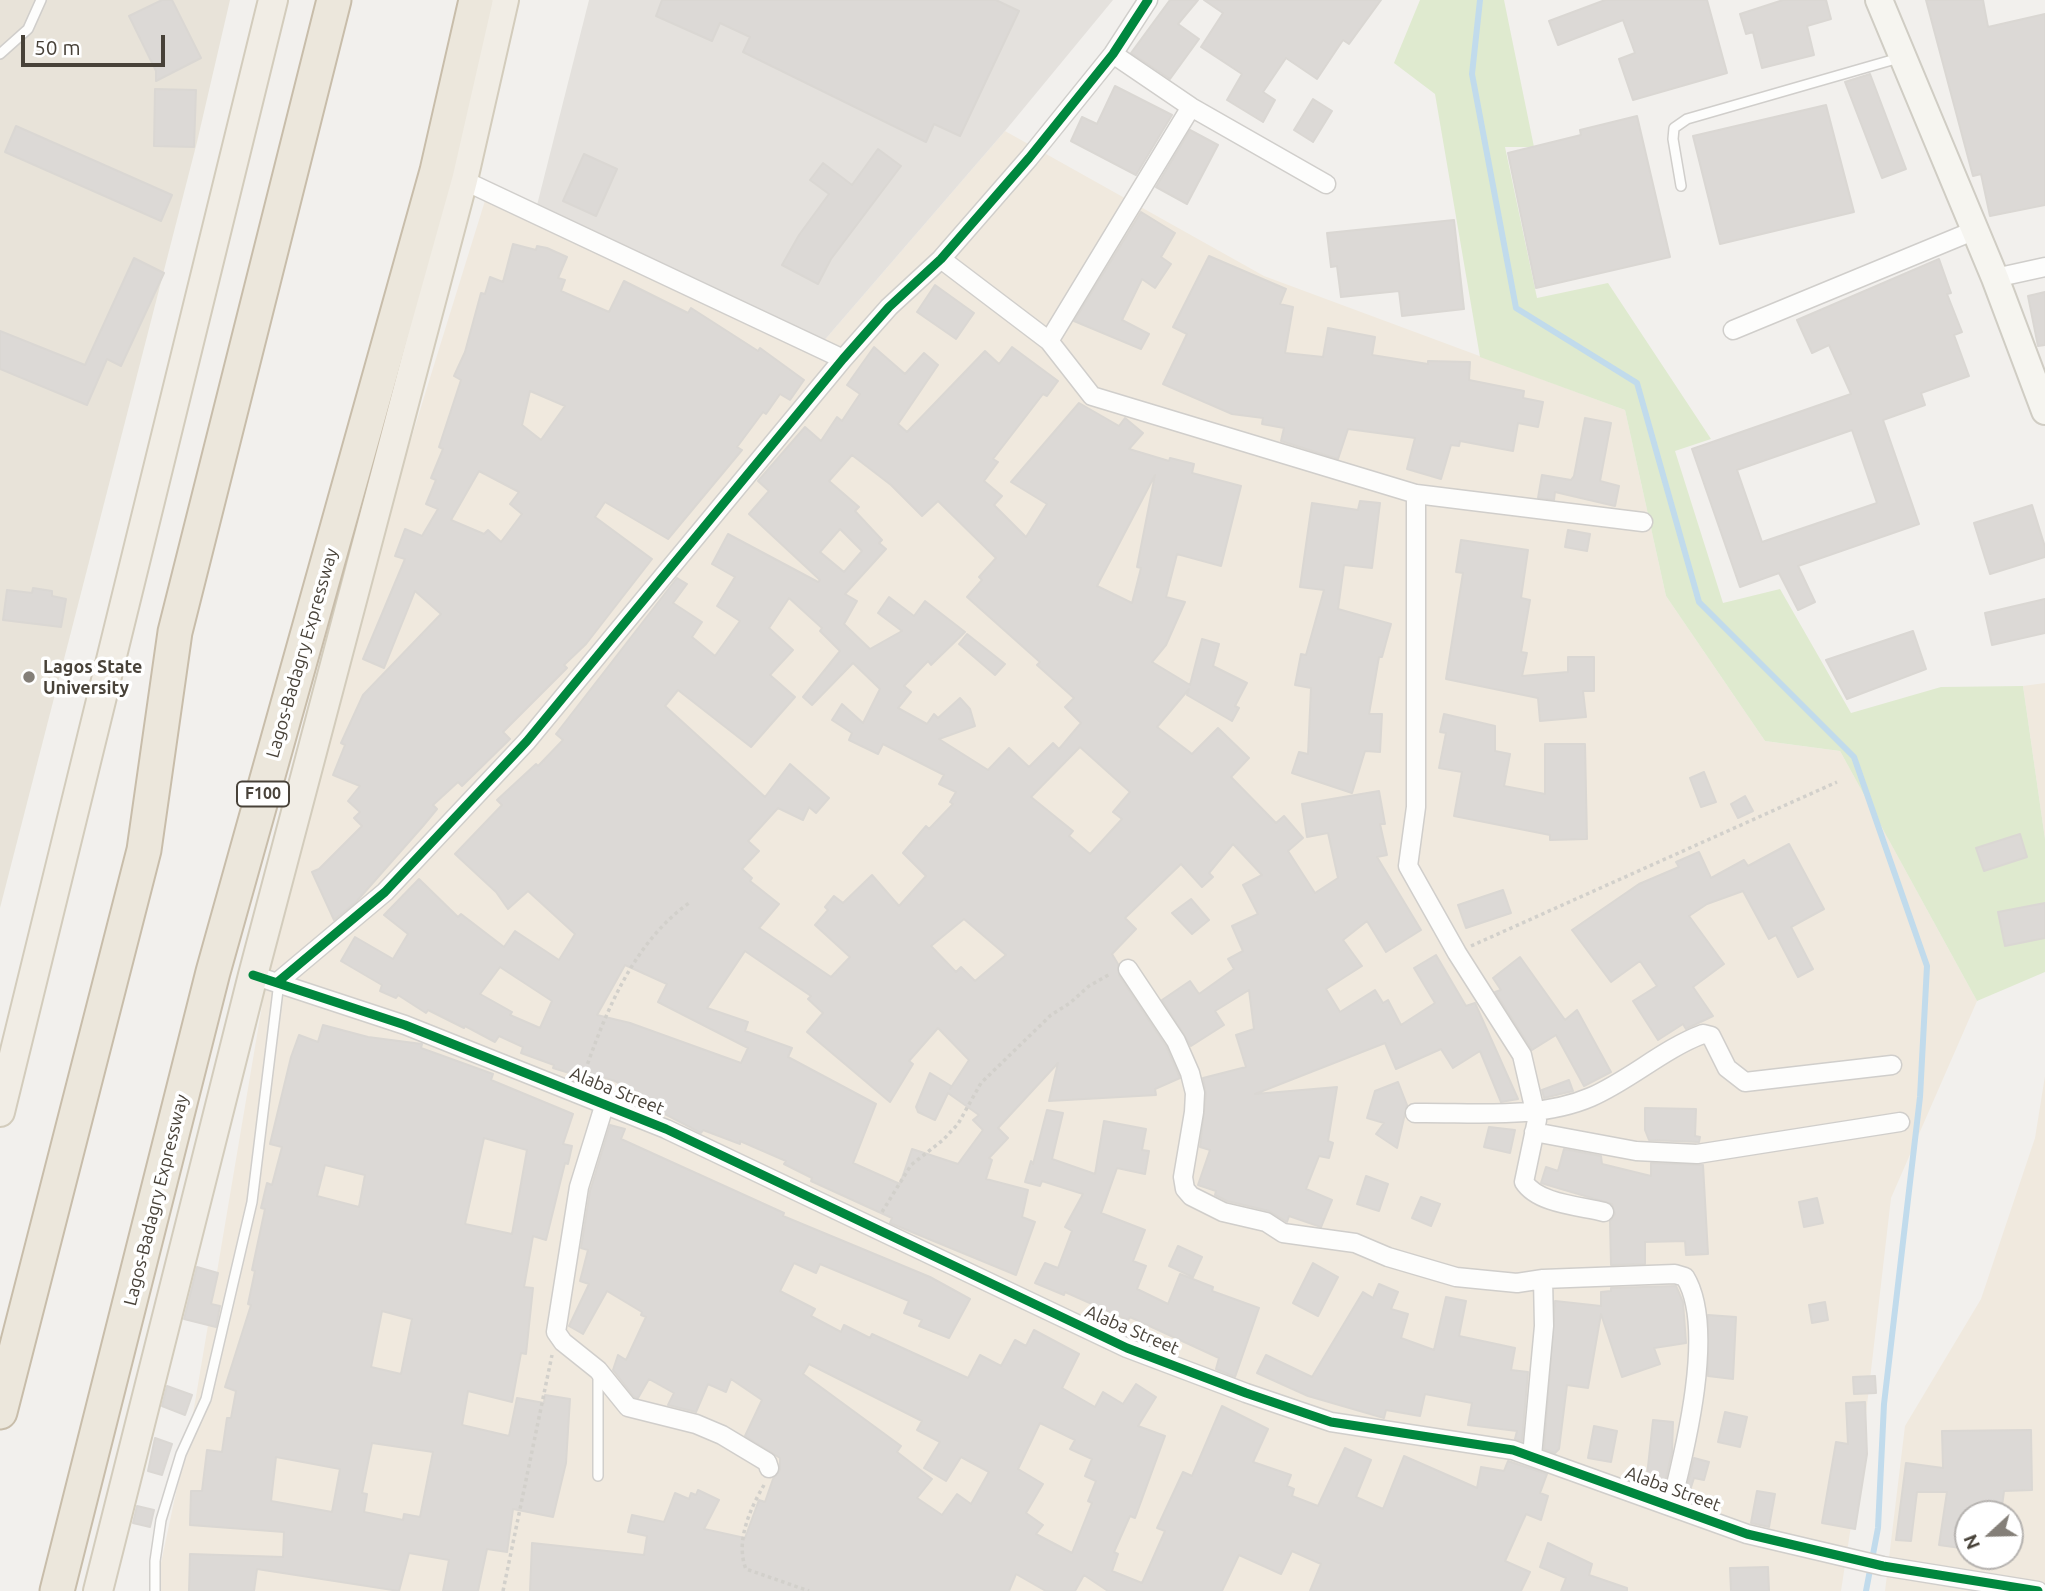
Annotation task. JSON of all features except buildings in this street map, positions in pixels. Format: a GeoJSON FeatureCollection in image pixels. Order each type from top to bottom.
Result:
{"type":"FeatureCollection","features":[{"type":"Feature","properties":{"kind":"highway"},"geometry":{"type":"LineString","coordinates":[[0,1412],[144,850],[175,632],[334,0]]}},
{"type":"Feature","properties":{"kind":"highway","name":"Lagos-Badagry Expressway"},"geometry":{"type":"LineString","coordinates":[[57,1591],[213,972],[437,171],[476,0]]}},
{"type":"Feature","properties":{"kind":"main road"},"geometry":{"type":"LineString","coordinates":[[0,1112],[273,0]]}},
{"type":"Feature","properties":{"kind":"main road","name":"Lagos-Badagry Expressway"},"geometry":{"type":"LineString","coordinates":[[98,1591],[266,978],[463,180],[504,0]]}},
{"type":"Feature","properties":{"kind":"main road"},"geometry":{"type":"LineString","coordinates":[[1879,0],[1905,57],[2045,411]]}},
{"type":"Feature","properties":{"kind":"street"},"geometry":{"type":"LineString","coordinates":[[266,978],[385,891],[527,741],[843,359],[888,307],[941,259],[1113,54],[1148,0]]}},
{"type":"Feature","properties":{"kind":"street"},"geometry":{"type":"LineString","coordinates":[[1113,54],[1191,107],[1325,184]]}},
{"type":"Feature","properties":{"kind":"street"},"geometry":{"type":"LineString","coordinates":[[1049,341],[1191,107]]}},
{"type":"Feature","properties":{"kind":"street"},"geometry":{"type":"LineString","coordinates":[[463,180],[843,359]]}},
{"type":"Feature","properties":{"kind":"street"},"geometry":{"type":"LineString","coordinates":[[1733,330],[1973,231]]}},
{"type":"Feature","properties":{"kind":"street"},"geometry":{"type":"LineString","coordinates":[[941,259],[1049,341],[1092,396],[1416,494],[1643,522]]}},
{"type":"Feature","properties":{"kind":"street"},"geometry":{"type":"LineString","coordinates":[[1994,278],[2045,267]]}},
{"type":"Feature","properties":{"kind":"street"},"geometry":{"type":"LineString","coordinates":[[1416,494],[1416,807],[1408,866],[1457,953],[1522,1055],[1535,1111],[1534,1132],[1524,1182],[1529,1190],[1604,1212]]}},
{"type":"Feature","properties":{"kind":"street"},"geometry":{"type":"LineString","coordinates":[[1128,969],[1176,1041],[1190,1073],[1195,1103],[1183,1177],[1185,1189],[1191,1196],[1223,1212],[1266,1222],[1283,1233],[1355,1243],[1427,1270],[1491,1282],[1675,1274],[1685,1277],[1691,1286],[1696,1312],[1696,1391],[1671,1505]]}},
{"type":"Feature","properties":{"kind":"street","name":"Alaba Street"},"geometry":{"type":"LineString","coordinates":[[266,978],[405,1025],[605,1103],[875,1226],[1126,1348],[1246,1393],[1331,1422],[1513,1450],[1747,1534],[1883,1566],[2038,1591]]}},
{"type":"Feature","properties":{"kind":"street"},"geometry":{"type":"LineString","coordinates":[[1415,1113],[1535,1111],[1567,1106],[1593,1096],[1703,1034],[1711,1036],[1727,1068],[1745,1082],[1892,1065]]}},
{"type":"Feature","properties":{"kind":"street"},"geometry":{"type":"LineString","coordinates":[[605,1103],[579,1187],[556,1332],[563,1342],[598,1370],[628,1407],[671,1416],[722,1434],[767,1462],[769,1468]]}},
{"type":"Feature","properties":{"kind":"street"},"geometry":{"type":"LineString","coordinates":[[1534,1132],[1636,1151],[1697,1154],[1900,1122]]}},
{"type":"Feature","properties":{"kind":"street"},"geometry":{"type":"LineString","coordinates":[[1532,1456],[1544,1326],[1544,1279]]}},
{"type":"Feature","properties":{"kind":"lane"},"geometry":{"type":"LineString","coordinates":[[0,54],[28,29],[41,0]]}},
{"type":"Feature","properties":{"kind":"lane"},"geometry":{"type":"LineString","coordinates":[[1681,186],[1673,139],[1674,128],[1687,119],[1905,57]]}},
{"type":"Feature","properties":{"kind":"lane"},"geometry":{"type":"LineString","coordinates":[[155,1591],[155,1561],[161,1520],[181,1454],[206,1399],[253,1202],[266,978]]}},
{"type":"Feature","properties":{"kind":"lane"},"geometry":{"type":"LineString","coordinates":[[598,1370],[598,1476]]}},
{"type":"Feature","properties":{"kind":"path"},"geometry":{"type":"LineString","coordinates":[[1457,953],[1837,782]]}},
{"type":"Feature","properties":{"kind":"path"},"geometry":{"type":"LineString","coordinates":[[578,1092],[608,1012],[648,940],[671,915],[689,902]]}},
{"type":"Feature","properties":{"kind":"path"},"geometry":{"type":"LineString","coordinates":[[875,1226],[901,1176],[958,1124],[981,1083],[1051,1015],[1070,1003],[1088,985],[1123,967],[1128,969]]}},
{"type":"Feature","properties":{"kind":"path"},"geometry":{"type":"LineString","coordinates":[[503,1591],[556,1332]]}},
{"type":"Feature","properties":{"kind":"path"},"geometry":{"type":"LineString","coordinates":[[769,1468],[768,1479],[745,1528],[742,1558],[746,1569],[809,1591]]}},
{"type":"Feature","properties":{"kind":"shaded area","name":"Lagos State University"},"geometry":{"type":"Polygon","coordinates":[[[0,0],[230,0],[197,142],[0,908],[0,0]]]}},
{"type":"Feature","properties":{"kind":"shaded area"},"geometry":{"type":"Polygon","coordinates":[[[589,0],[1113,0],[1005,131],[816,350],[535,213],[589,0]]]}},
{"type":"Feature","properties":{"kind":"shaded area"},"geometry":{"type":"Polygon","coordinates":[[[1005,131],[1264,276],[1625,410],[1666,596],[1765,741],[1840,751],[1977,1001],[1891,1198],[1859,1474],[1841,1591],[155,1591],[194,1408],[279,905],[345,652],[488,191],[816,350],[1005,131]]]}},
{"type":"Feature","properties":{"kind":"shaded area"},"geometry":{"type":"Polygon","coordinates":[[[2045,683],[2045,839],[2023,686],[2045,683]]]}},
{"type":"Feature","properties":{"kind":"shaded area"},"geometry":{"type":"Polygon","coordinates":[[[2045,1076],[2045,1591],[1885,1591],[1905,1426],[1981,1299],[2035,1138],[2045,1076]]]}},
{"type":"Feature","properties":{"kind":"green space"},"geometry":{"type":"Polygon","coordinates":[[[1420,0],[1504,0],[1534,147],[1505,147],[1537,298],[1608,283],[1711,439],[1675,451],[1723,603],[1780,589],[1851,713],[1941,687],[2023,686],[2045,839],[2045,972],[1977,1001],[1840,751],[1765,741],[1666,596],[1625,410],[1480,357],[1435,94],[1394,63],[1420,0]]]}},
{"type":"Feature","properties":{"kind":"waterway"},"geometry":{"type":"LineString","coordinates":[[1480,0],[1472,74],[1516,308],[1637,383],[1699,602],[1854,757],[1927,966],[1920,1097],[1884,1404],[1878,1528],[1866,1591]]}},
{"type":"Feature","properties":{"kind":"cycle path"},"geometry":{"type":"LineString","coordinates":[[279,981],[385,892],[527,741],[843,359],[889,307],[941,259],[1029,158],[1113,54],[1148,0]]}},
{"type":"Feature","properties":{"kind":"cycle path"},"geometry":{"type":"LineString","coordinates":[[253,975],[405,1025],[666,1129],[1127,1348],[1246,1393],[1331,1422],[1513,1450],[1747,1534],[1883,1566],[2038,1591]]}},
{"type":"Feature","properties":{"kind":"place","name":"Lagos State University"},"geometry":{"type":"Point","coordinates":[29,677]}}]}
